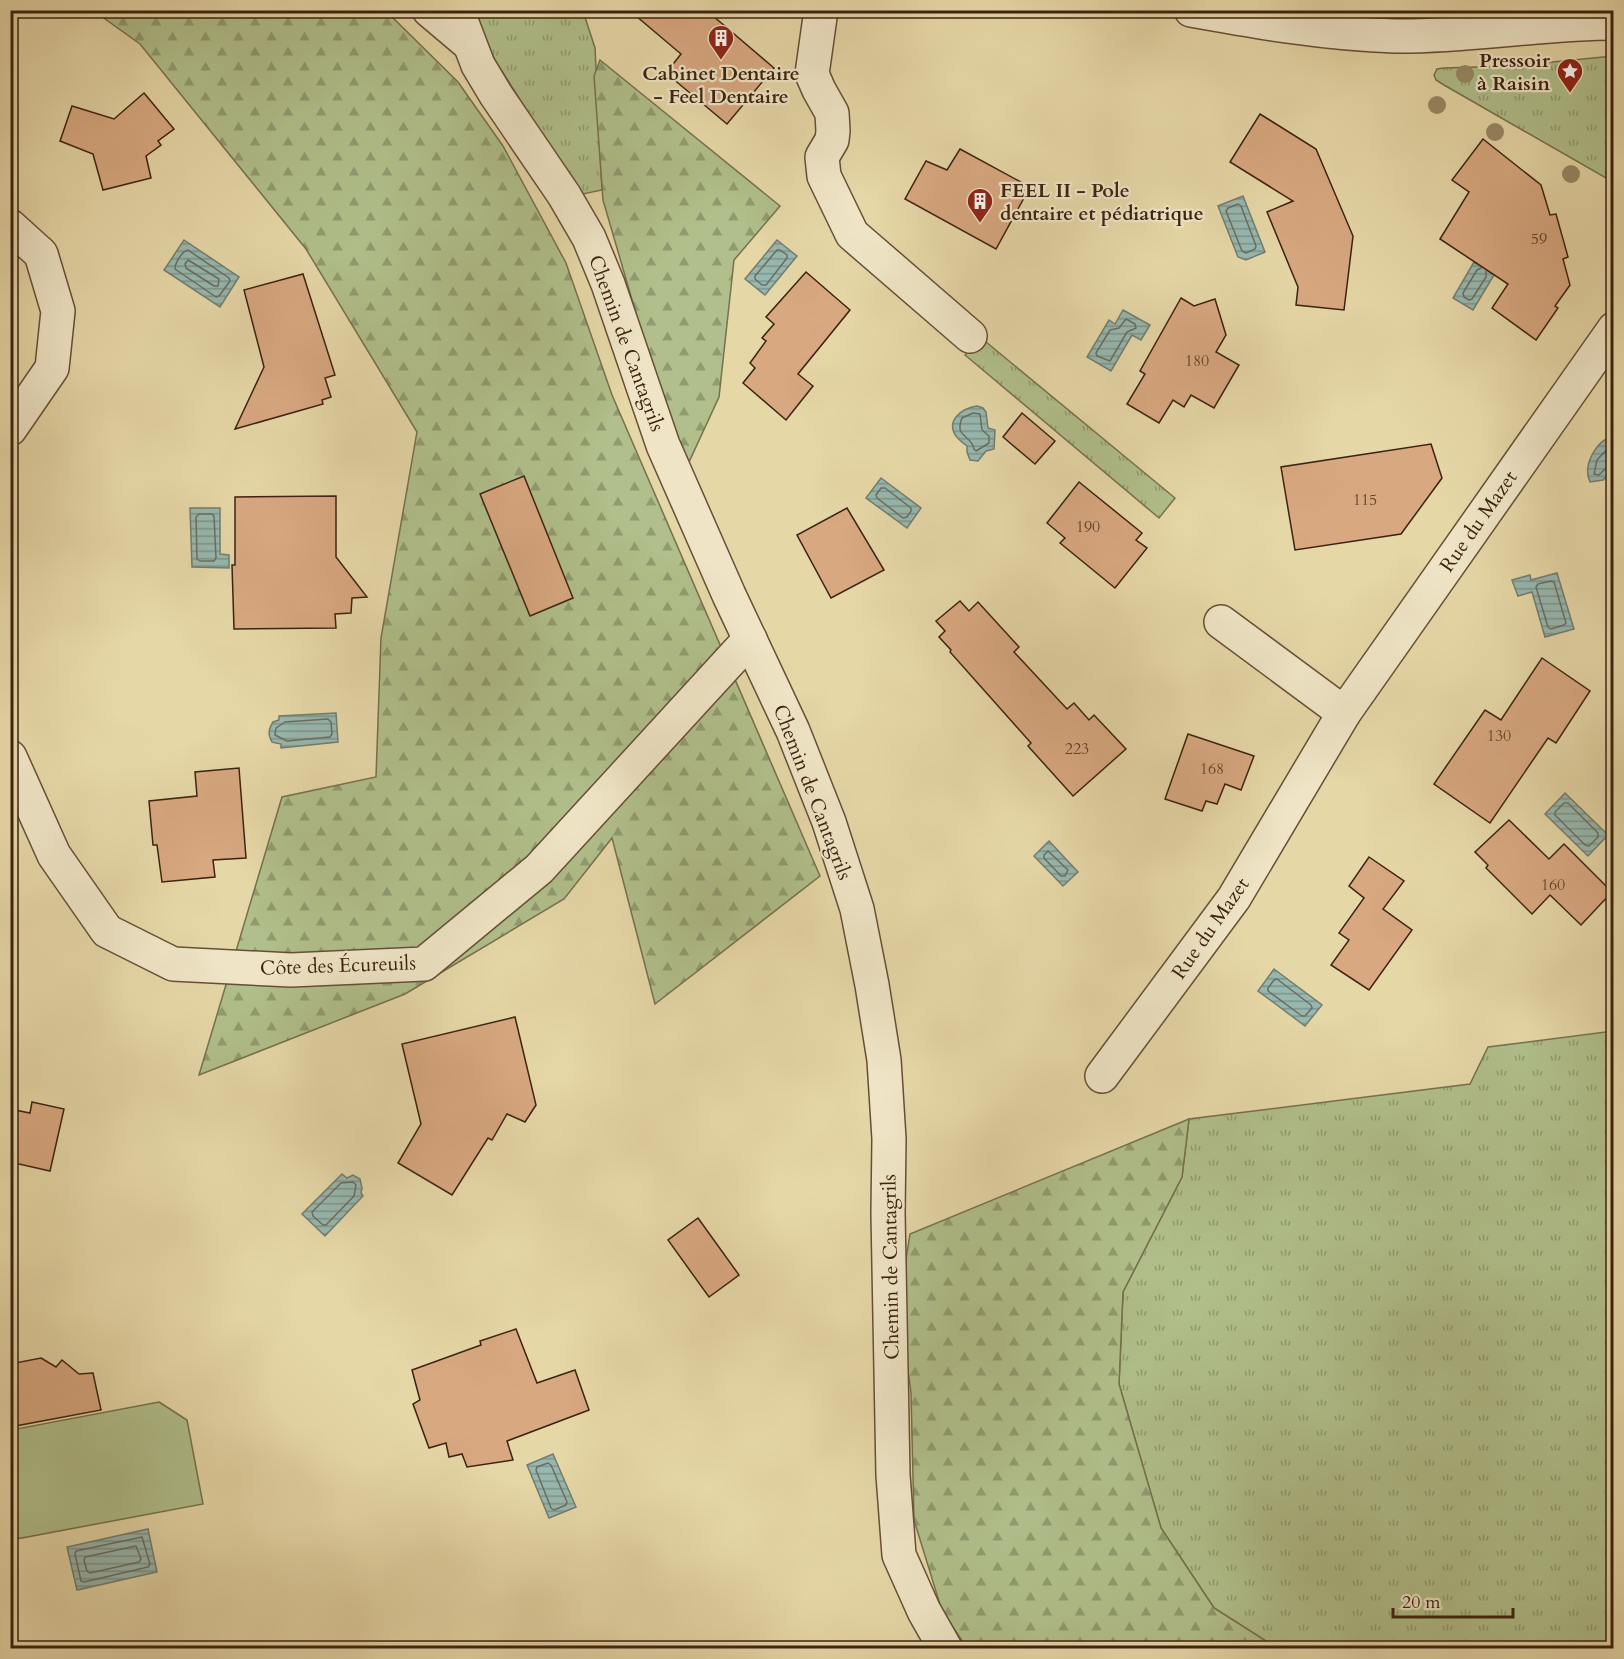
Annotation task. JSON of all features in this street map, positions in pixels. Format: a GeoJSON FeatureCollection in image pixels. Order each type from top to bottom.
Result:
{"type":"FeatureCollection","features":[{"type":"Feature","properties":{"kind":"street","name":"Chemin de Cantagrils"},"geometry":{"type":"LineString","coordinates":[[429,10],[469,44],[496,96],[564,195],[589,238],[612,294],[663,445],[793,731],[829,822],[857,909],[873,985],[884,1060],[889,1139],[888,1213],[893,1475],[899,1554],[924,1611],[945,1648]]}},
{"type":"Feature","properties":{"kind":"street"},"geometry":{"type":"LineString","coordinates":[[457,10],[469,44]]}},
{"type":"Feature","properties":{"kind":"street"},"geometry":{"type":"LineString","coordinates":[[821,10],[812,74],[832,113],[832,140],[822,157],[824,176],[852,234],[970,336]]}},
{"type":"Feature","properties":{"kind":"street"},"geometry":{"type":"LineString","coordinates":[[1191,10],[1237,14],[1348,33],[1395,36],[1494,32],[1609,22]]}},
{"type":"Feature","properties":{"kind":"street"},"geometry":{"type":"LineString","coordinates":[[10,226],[41,254],[58,311],[52,368],[10,429]]}},
{"type":"Feature","properties":{"kind":"street","name":"Rue du Mazet"},"geometry":{"type":"LineString","coordinates":[[1102,1076],[1234,898],[1344,713],[1614,329]]}},
{"type":"Feature","properties":{"kind":"street"},"geometry":{"type":"LineString","coordinates":[[1221,622],[1344,713]]}},
{"type":"Feature","properties":{"kind":"street","name":"Côte des Écureuils"},"geometry":{"type":"LineString","coordinates":[[10,757],[54,855],[107,931],[173,964],[291,970],[424,964],[539,868],[750,639]]}},
{"type":"Feature","properties":{"kind":"green space"},"geometry":{"type":"Polygon","coordinates":[[[94,11],[386,11],[458,82],[503,146],[566,263],[612,395],[820,876],[655,1004],[612,838],[564,899],[405,994],[199,1075],[282,797],[376,777],[381,638],[417,432],[306,249],[140,44],[94,11]]]}},
{"type":"Feature","properties":{"kind":"green space"},"geometry":{"type":"Polygon","coordinates":[[[474,11],[583,11],[595,48],[602,190],[583,194],[493,57],[474,11]]]}},
{"type":"Feature","properties":{"kind":"green space"},"geometry":{"type":"Polygon","coordinates":[[[1613,56],[1613,182],[1444,85],[1436,80],[1434,75],[1437,69],[1444,68],[1512,66],[1613,56]]]}},
{"type":"Feature","properties":{"kind":"green space"},"geometry":{"type":"Polygon","coordinates":[[[600,60],[780,206],[734,260],[719,397],[683,475],[603,200],[594,76],[600,60]]]}},
{"type":"Feature","properties":{"kind":"green space"},"geometry":{"type":"Polygon","coordinates":[[[980,337],[1175,498],[1159,518],[965,355],[980,337]]]}},
{"type":"Feature","properties":{"kind":"green space"},"geometry":{"type":"Polygon","coordinates":[[[1613,1031],[1613,1648],[1277,1648],[1214,1608],[1161,1528],[1119,1384],[1123,1292],[1182,1177],[1189,1119],[1470,1084],[1488,1047],[1613,1031]]]}},
{"type":"Feature","properties":{"kind":"green space"},"geometry":{"type":"Polygon","coordinates":[[[1189,1119],[1182,1177],[1123,1292],[1119,1384],[1161,1528],[1214,1608],[1277,1648],[967,1648],[942,1611],[914,1520],[911,1393],[899,1303],[910,1234],[1189,1119]]]}},
{"type":"Feature","properties":{"kind":"green space"},"geometry":{"type":"Polygon","coordinates":[[[159,1402],[187,1420],[203,1504],[11,1540],[11,1430],[159,1402]]]}},
{"type":"Feature","properties":{"kind":"water"},"geometry":{"type":"Polygon","coordinates":[[[1243,196],[1265,252],[1246,260],[1238,257],[1218,206],[1243,196]]]}},
{"type":"Feature","properties":{"kind":"water"},"geometry":{"type":"Polygon","coordinates":[[[184,240],[239,277],[220,307],[164,270],[184,240]]]}},
{"type":"Feature","properties":{"kind":"water"},"geometry":{"type":"Polygon","coordinates":[[[777,240],[797,256],[765,295],[745,279],[777,240]]]}},
{"type":"Feature","properties":{"kind":"water"},"geometry":{"type":"Polygon","coordinates":[[[1474,262],[1493,269],[1491,273],[1494,275],[1473,310],[1453,298],[1474,262]]]}},
{"type":"Feature","properties":{"kind":"water"},"geometry":{"type":"Polygon","coordinates":[[[1123,310],[1150,325],[1141,340],[1132,335],[1111,371],[1087,357],[1109,320],[1115,324],[1123,310]]]}},
{"type":"Feature","properties":{"kind":"water"},"geometry":{"type":"Polygon","coordinates":[[[977,406],[986,412],[988,428],[995,430],[994,449],[986,451],[978,461],[970,460],[967,446],[953,430],[954,420],[961,412],[977,406]]]}},
{"type":"Feature","properties":{"kind":"water"},"geometry":{"type":"Polygon","coordinates":[[[1613,436],[1613,469],[1603,480],[1590,482],[1588,468],[1592,454],[1601,443],[1613,436]]]}},
{"type":"Feature","properties":{"kind":"water"},"geometry":{"type":"Polygon","coordinates":[[[881,478],[921,508],[907,528],[866,498],[881,478]]]}},
{"type":"Feature","properties":{"kind":"water"},"geometry":{"type":"Polygon","coordinates":[[[190,508],[220,508],[220,554],[229,555],[229,568],[192,567],[190,508]]]}},
{"type":"Feature","properties":{"kind":"water"},"geometry":{"type":"Polygon","coordinates":[[[1557,573],[1574,629],[1545,637],[1532,592],[1518,596],[1512,580],[1530,575],[1531,580],[1557,573]]]}},
{"type":"Feature","properties":{"kind":"water"},"geometry":{"type":"Polygon","coordinates":[[[336,713],[338,742],[281,748],[281,744],[272,742],[270,728],[273,722],[279,720],[279,716],[336,713]]]}},
{"type":"Feature","properties":{"kind":"water"},"geometry":{"type":"Polygon","coordinates":[[[1565,793],[1608,835],[1588,856],[1545,814],[1565,793]]]}},
{"type":"Feature","properties":{"kind":"water"},"geometry":{"type":"Polygon","coordinates":[[[1049,841],[1078,872],[1063,886],[1034,856],[1049,841]]]}},
{"type":"Feature","properties":{"kind":"water"},"geometry":{"type":"Polygon","coordinates":[[[1274,969],[1322,1005],[1305,1026],[1258,991],[1274,969]]]}},
{"type":"Feature","properties":{"kind":"water"},"geometry":{"type":"Polygon","coordinates":[[[342,1174],[347,1178],[353,1175],[360,1179],[363,1196],[325,1236],[302,1214],[342,1174]]]}},
{"type":"Feature","properties":{"kind":"water"},"geometry":{"type":"Polygon","coordinates":[[[553,1454],[576,1507],[549,1518],[527,1465],[553,1454]]]}},
{"type":"Feature","properties":{"kind":"water"},"geometry":{"type":"Polygon","coordinates":[[[148,1529],[157,1572],[77,1590],[67,1547],[148,1529]]]}},
{"type":"Feature","properties":{"kind":"building","name":"Cabinet Dentaire - Feel Dentaire"},"geometry":{"type":"Polygon","coordinates":[[[629,10],[706,10],[774,68],[727,124],[666,73],[681,54],[629,10]]]}},
{"type":"Feature","properties":{"kind":"building"},"geometry":{"type":"Polygon","coordinates":[[[144,93],[174,129],[158,141],[161,145],[146,156],[151,178],[103,190],[93,154],[60,141],[72,106],[114,119],[144,93]]]}},
{"type":"Feature","properties":{"kind":"building"},"geometry":{"type":"Polygon","coordinates":[[[1260,114],[1316,149],[1353,236],[1344,310],[1296,305],[1298,287],[1267,212],[1293,201],[1230,162],[1260,114]]]}},
{"type":"Feature","properties":{"kind":"building"},"geometry":{"type":"Polygon","coordinates":[[[1483,139],[1541,185],[1550,215],[1556,214],[1568,257],[1563,259],[1570,285],[1555,306],[1558,308],[1536,340],[1492,308],[1508,284],[1440,239],[1469,192],[1452,180],[1483,139]]]}},
{"type":"Feature","properties":{"kind":"building","name":"FEEL II - Pole dentaire et pédiatrique"},"geometry":{"type":"Polygon","coordinates":[[[960,149],[1030,187],[996,249],[905,199],[926,161],[947,170],[960,149]]]}},
{"type":"Feature","properties":{"kind":"building"},"geometry":{"type":"Polygon","coordinates":[[[806,272],[850,310],[798,374],[813,386],[786,420],[743,383],[755,368],[750,363],[766,341],[762,338],[774,324],[766,317],[806,272]]]}},
{"type":"Feature","properties":{"kind":"building"},"geometry":{"type":"Polygon","coordinates":[[[303,274],[335,375],[325,378],[331,397],[322,400],[323,404],[235,429],[264,367],[244,290],[303,274]]]}},
{"type":"Feature","properties":{"kind":"building"},"geometry":{"type":"Polygon","coordinates":[[[1181,298],[1194,306],[1215,299],[1226,335],[1216,352],[1239,365],[1214,408],[1191,395],[1184,407],[1173,400],[1159,423],[1127,404],[1145,374],[1140,371],[1181,298]]]}},
{"type":"Feature","properties":{"kind":"building"},"geometry":{"type":"Polygon","coordinates":[[[1022,413],[1055,441],[1035,464],[1003,437],[1022,413]]]}},
{"type":"Feature","properties":{"kind":"building"},"geometry":{"type":"Polygon","coordinates":[[[1431,444],[1442,478],[1401,534],[1295,550],[1281,467],[1431,444]]]}},
{"type":"Feature","properties":{"kind":"building"},"geometry":{"type":"Polygon","coordinates":[[[524,476],[573,598],[530,616],[480,494],[524,476]]]}},
{"type":"Feature","properties":{"kind":"building"},"geometry":{"type":"Polygon","coordinates":[[[1079,482],[1142,533],[1136,540],[1147,548],[1115,588],[1060,543],[1065,538],[1047,523],[1079,482]]]}},
{"type":"Feature","properties":{"kind":"building"},"geometry":{"type":"Polygon","coordinates":[[[336,496],[336,557],[367,597],[352,598],[351,613],[335,614],[336,628],[234,629],[232,565],[235,565],[235,497],[336,496]]]}},
{"type":"Feature","properties":{"kind":"building"},"geometry":{"type":"Polygon","coordinates":[[[847,508],[884,570],[831,598],[797,535],[847,508]]]}},
{"type":"Feature","properties":{"kind":"building"},"geometry":{"type":"Polygon","coordinates":[[[960,601],[969,611],[978,602],[1019,647],[1014,652],[1067,709],[1074,703],[1089,720],[1094,715],[1126,749],[1073,796],[1028,746],[1031,743],[939,637],[945,631],[936,621],[960,601]]]}},
{"type":"Feature","properties":{"kind":"building"},"geometry":{"type":"Polygon","coordinates":[[[1542,658],[1590,691],[1556,743],[1548,738],[1490,823],[1434,784],[1485,710],[1501,720],[1542,658]]]}},
{"type":"Feature","properties":{"kind":"building"},"geometry":{"type":"Polygon","coordinates":[[[1188,734],[1254,756],[1241,790],[1225,784],[1217,804],[1206,801],[1202,811],[1165,799],[1188,734]]]}},
{"type":"Feature","properties":{"kind":"building"},"geometry":{"type":"Polygon","coordinates":[[[239,768],[246,858],[213,860],[215,877],[162,882],[157,845],[153,845],[149,801],[197,796],[195,772],[239,768]]]}},
{"type":"Feature","properties":{"kind":"building"},"geometry":{"type":"Polygon","coordinates":[[[1509,820],[1549,859],[1564,844],[1612,892],[1581,925],[1550,895],[1532,914],[1486,868],[1488,865],[1475,852],[1509,820]]]}},
{"type":"Feature","properties":{"kind":"building"},"geometry":{"type":"Polygon","coordinates":[[[1369,857],[1404,881],[1383,909],[1412,930],[1369,990],[1331,965],[1349,940],[1339,933],[1364,898],[1349,886],[1369,857]]]}},
{"type":"Feature","properties":{"kind":"building"},"geometry":{"type":"Polygon","coordinates":[[[515,1017],[536,1105],[525,1122],[507,1114],[492,1140],[488,1138],[452,1195],[398,1163],[421,1124],[402,1044],[515,1017]]]}},
{"type":"Feature","properties":{"kind":"building"},"geometry":{"type":"Polygon","coordinates":[[[32,1102],[64,1109],[50,1171],[10,1162],[10,1109],[30,1113],[32,1102]]]}},
{"type":"Feature","properties":{"kind":"building"},"geometry":{"type":"Polygon","coordinates":[[[698,1218],[739,1275],[709,1297],[668,1240],[698,1218]]]}},
{"type":"Feature","properties":{"kind":"building"},"geometry":{"type":"Polygon","coordinates":[[[516,1329],[537,1383],[575,1370],[589,1410],[507,1441],[513,1460],[467,1467],[462,1454],[449,1457],[446,1443],[429,1448],[413,1404],[420,1400],[412,1370],[481,1345],[480,1341],[516,1329]]]}},
{"type":"Feature","properties":{"kind":"building"},"geometry":{"type":"Polygon","coordinates":[[[41,1358],[56,1367],[62,1360],[79,1374],[93,1373],[101,1410],[10,1427],[10,1364],[41,1358]]]}},
{"type":"Feature","properties":{"kind":"place","name":"Cabinet Dentaire - Feel Dentaire"},"geometry":{"type":"Point","coordinates":[721,61]}},
{"type":"Feature","properties":{"kind":"place","name":"Pressoir à Raisin"},"geometry":{"type":"Point","coordinates":[1570,94]}},
{"type":"Feature","properties":{"kind":"place","name":"FEEL II - Pole dentaire et pédiatrique"},"geometry":{"type":"Point","coordinates":[980,224]}}]}
